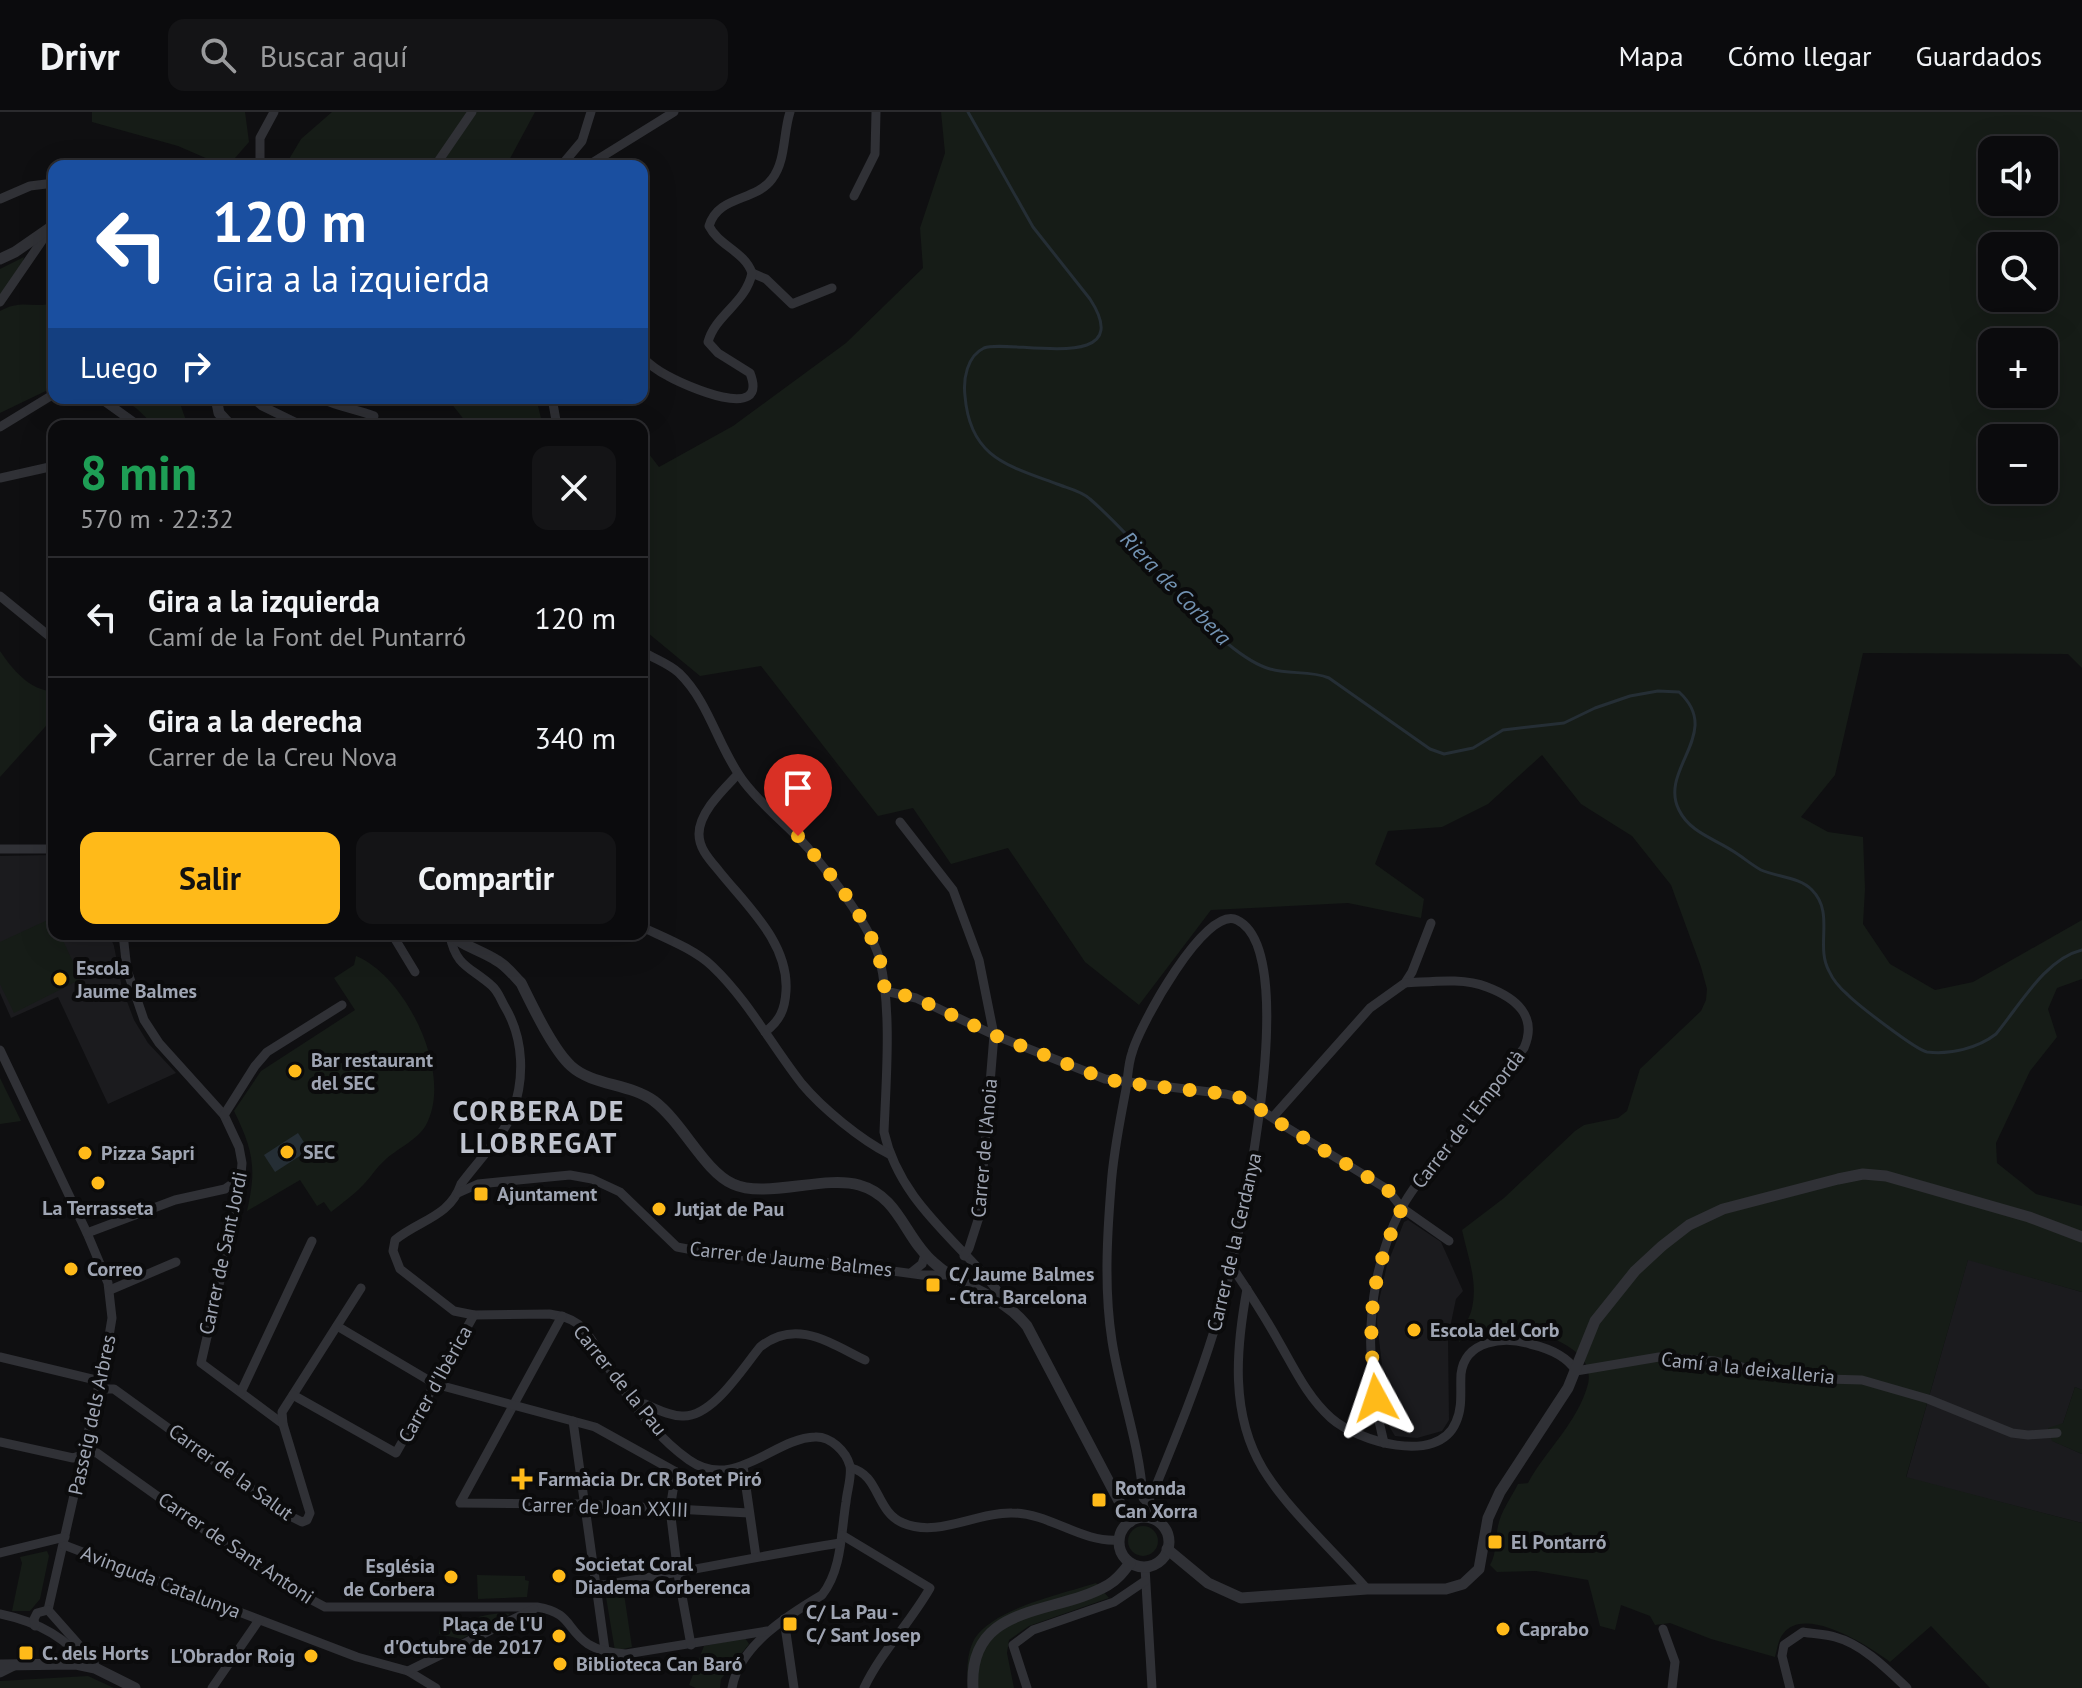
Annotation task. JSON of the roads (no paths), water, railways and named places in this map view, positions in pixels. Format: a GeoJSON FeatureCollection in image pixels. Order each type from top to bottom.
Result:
{"type":"FeatureCollection","features":[{"type":"Feature","properties":{"kind":"street"},"geometry":{"type":"LineString","coordinates":[[260,160],[260,138],[274,112]]}},
{"type":"Feature","properties":{"kind":"street"},"geometry":{"type":"LineString","coordinates":[[439,160],[472,112]]}},
{"type":"Feature","properties":{"kind":"street"},"geometry":{"type":"LineString","coordinates":[[566,160],[582,141],[591,112]]}},
{"type":"Feature","properties":{"kind":"street"},"geometry":{"type":"LineString","coordinates":[[597,160],[674,112]]}},
{"type":"Feature","properties":{"kind":"street"},"geometry":{"type":"LineString","coordinates":[[790,112],[772,179],[718,210],[711,217],[709,226],[713,235],[742,257],[752,273],[766,279],[792,304],[832,288]]}},
{"type":"Feature","properties":{"kind":"street"},"geometry":{"type":"LineString","coordinates":[[854,196],[875,154],[876,112]]}},
{"type":"Feature","properties":{"kind":"street"},"geometry":{"type":"LineString","coordinates":[[0,199],[30,186],[48,184]]}},
{"type":"Feature","properties":{"kind":"street"},"geometry":{"type":"LineString","coordinates":[[0,259],[48,229]]}},
{"type":"Feature","properties":{"kind":"street"},"geometry":{"type":"LineString","coordinates":[[0,302],[48,232]]}},
{"type":"Feature","properties":{"kind":"street"},"geometry":{"type":"LineString","coordinates":[[648,362],[660,372],[699,391],[734,399],[745,398],[754,387],[750,373],[718,353],[708,342],[713,329],[747,291],[752,273]]}},
{"type":"Feature","properties":{"kind":"street"},"geometry":{"type":"LineString","coordinates":[[0,427],[48,398]]}},
{"type":"Feature","properties":{"kind":"street"},"geometry":{"type":"LineString","coordinates":[[108,404],[131,420]]}},
{"type":"Feature","properties":{"kind":"street"},"geometry":{"type":"LineString","coordinates":[[260,404],[291,420]]}},
{"type":"Feature","properties":{"kind":"street"},"geometry":{"type":"LineString","coordinates":[[332,404],[374,416]]}},
{"type":"Feature","properties":{"kind":"street"},"geometry":{"type":"LineString","coordinates":[[0,478],[48,467]]}},
{"type":"Feature","properties":{"kind":"street"},"geometry":{"type":"LineString","coordinates":[[0,596],[48,635]]}},
{"type":"Feature","properties":{"kind":"street"},"geometry":{"type":"LineString","coordinates":[[648,654],[667,663],[694,690],[738,774],[802,841],[839,888],[877,950],[885,991],[884,1132],[889,1154],[921,1205],[998,1290],[1036,1340],[1130,1522]]}},
{"type":"Feature","properties":{"kind":"street"},"geometry":{"type":"LineString","coordinates":[[738,774],[724,788],[701,822],[699,838],[709,858],[775,942],[784,964],[786,986],[783,1012],[765,1032]]}},
{"type":"Feature","properties":{"kind":"street","name":"Carrer de l'Anoia"},"geometry":{"type":"LineString","coordinates":[[900,822],[953,890],[979,960],[994,1035],[979,1217],[964,1256]]}},
{"type":"Feature","properties":{"kind":"street"},"geometry":{"type":"LineString","coordinates":[[0,849],[48,849]]}},
{"type":"Feature","properties":{"kind":"street","name":"Carrer de la Cerdanya"},"geometry":{"type":"LineString","coordinates":[[1127,1083],[1131,1054],[1145,1019],[1211,926],[1228,917],[1246,925],[1262,954],[1265,973],[1261,1109],[1255,1153],[1214,1330],[1148,1492],[1146,1517]]}},
{"type":"Feature","properties":{"kind":"street"},"geometry":{"type":"LineString","coordinates":[[1273,1117],[1370,1008],[1405,983],[1431,923]]}},
{"type":"Feature","properties":{"kind":"street"},"geometry":{"type":"LineString","coordinates":[[648,930],[710,963],[815,1098],[877,1148],[889,1154]]}},
{"type":"Feature","properties":{"kind":"street","name":"Carrer de Sant Jordi"},"geometry":{"type":"LineString","coordinates":[[124,940],[127,970],[144,1020],[159,1043],[224,1115],[239,1147],[242,1163],[242,1177],[201,1359],[203,1365],[283,1424]]}},
{"type":"Feature","properties":{"kind":"street"},"geometry":{"type":"LineString","coordinates":[[396,940],[415,972]]}},
{"type":"Feature","properties":{"kind":"street","name":"Carrer de la Pau"},"geometry":{"type":"LineString","coordinates":[[450,940],[455,955],[465,967],[494,988],[510,1014],[520,1041],[520,1077],[511,1117],[444,1212],[395,1240],[395,1263],[405,1274],[454,1311],[474,1315],[562,1316],[581,1326],[639,1408],[679,1452],[706,1468],[743,1466],[799,1440],[815,1436],[833,1442],[851,1468],[860,1470],[870,1478],[878,1500],[888,1514],[911,1526],[932,1528],[1013,1513],[1034,1516],[1100,1540],[1119,1540]]}},
{"type":"Feature","properties":{"kind":"street"},"geometry":{"type":"LineString","coordinates":[[458,940],[496,960],[521,983],[571,1067],[644,1095],[655,1103],[680,1127],[723,1179],[741,1187],[857,1184],[882,1196],[893,1206],[925,1255],[949,1275],[1008,1305]]}},
{"type":"Feature","properties":{"kind":"street"},"geometry":{"type":"LineString","coordinates":[[465,967],[475,950]]}},
{"type":"Feature","properties":{"kind":"street","name":"Carrer de l'Empordà"},"geometry":{"type":"LineString","coordinates":[[1384,1443],[1374,1380],[1371,1311],[1382,1256],[1402,1208],[1524,1048],[1530,1034],[1530,1025],[1518,1005],[1486,986],[1451,981],[1405,983]]}},
{"type":"Feature","properties":{"kind":"street"},"geometry":{"type":"LineString","coordinates":[[885,991],[916,998],[994,1035],[1105,1079],[1245,1099],[1387,1189],[1402,1208],[1449,1241]]}},
{"type":"Feature","properties":{"kind":"street"},"geometry":{"type":"LineString","coordinates":[[224,1115],[267,1052],[342,1005]]}},
{"type":"Feature","properties":{"kind":"street","name":"Passeig dels Arbres"},"geometry":{"type":"LineString","coordinates":[[0,1050],[87,1233],[110,1290],[112,1318],[100,1385],[64,1541],[52,1614],[53,1627],[47,1631]]}},
{"type":"Feature","properties":{"kind":"street"},"geometry":{"type":"LineString","coordinates":[[1127,1083],[1111,1183],[1107,1302],[1112,1341],[1148,1492]]}},
{"type":"Feature","properties":{"kind":"street"},"geometry":{"type":"LineString","coordinates":[[477,1162],[477,1171],[483,1183]]}},
{"type":"Feature","properties":{"kind":"street"},"geometry":{"type":"LineString","coordinates":[[1167,1549],[1208,1583],[1241,1598],[1367,1589],[1446,1589],[1463,1584],[1476,1573],[1482,1562],[1486,1527],[1495,1501],[1568,1388],[1595,1321],[1635,1271],[1662,1246],[1689,1225],[1723,1209],[1863,1174],[1886,1176],[2029,1217],[2082,1237]]}},
{"type":"Feature","properties":{"kind":"street","name":"Carrer de Jaume Balmes"},"geometry":{"type":"LineString","coordinates":[[458,1193],[483,1183],[570,1175],[592,1179],[620,1192],[677,1247],[714,1254],[949,1275]]}},
{"type":"Feature","properties":{"kind":"street"},"geometry":{"type":"LineString","coordinates":[[87,1233],[175,1200],[225,1189],[242,1177]]}},
{"type":"Feature","properties":{"kind":"street"},"geometry":{"type":"LineString","coordinates":[[241,1392],[312,1241]]}},
{"type":"Feature","properties":{"kind":"street","name":"Carrer de Jaume Balmes"},"geometry":{"type":"LineString","coordinates":[[912,1272],[922,1264],[925,1255]]}},
{"type":"Feature","properties":{"kind":"street"},"geometry":{"type":"LineString","coordinates":[[110,1290],[176,1262]]}},
{"type":"Feature","properties":{"kind":"street"},"geometry":{"type":"LineString","coordinates":[[1230,1264],[1319,1406],[1351,1432],[1384,1443],[1419,1445],[1439,1441],[1448,1434],[1458,1414],[1461,1372],[1468,1357],[1488,1342],[1497,1339],[1528,1343],[1565,1358],[1576,1371]]}},
{"type":"Feature","properties":{"kind":"street"},"geometry":{"type":"LineString","coordinates":[[283,1424],[282,1412],[361,1288]]}},
{"type":"Feature","properties":{"kind":"street"},"geometry":{"type":"LineString","coordinates":[[1247,1289],[1237,1369],[1240,1403],[1249,1440],[1276,1487],[1367,1589]]}},
{"type":"Feature","properties":{"kind":"street","name":"Carrer d'Ibèrica"},"geometry":{"type":"LineString","coordinates":[[293,1395],[396,1453],[474,1315]]}},
{"type":"Feature","properties":{"kind":"street"},"geometry":{"type":"LineString","coordinates":[[514,1406],[562,1316]]}},
{"type":"Feature","properties":{"kind":"street"},"geometry":{"type":"LineString","coordinates":[[337,1326],[435,1384],[595,1427],[673,1471]]}},
{"type":"Feature","properties":{"kind":"street"},"geometry":{"type":"LineString","coordinates":[[639,1408],[645,1404],[673,1416],[701,1413],[718,1398],[760,1347],[787,1334],[797,1332],[817,1336],[865,1360]]}},
{"type":"Feature","properties":{"kind":"street"},"geometry":{"type":"LineString","coordinates":[[0,1357],[100,1385]]}},
{"type":"Feature","properties":{"kind":"street","name":"Camí a la deixalleria"},"geometry":{"type":"LineString","coordinates":[[1576,1371],[1659,1357],[1714,1361],[1792,1378],[1862,1380],[1928,1399],[2012,1433],[2057,1433]]}},
{"type":"Feature","properties":{"kind":"street","name":"Carrer de la Salut"},"geometry":{"type":"LineString","coordinates":[[100,1385],[114,1389],[302,1522],[307,1520],[310,1513],[283,1424]]}},
{"type":"Feature","properties":{"kind":"street","name":"Carrer de Joan XXIII"},"geometry":{"type":"LineString","coordinates":[[514,1406],[460,1503],[583,1504],[749,1513]]}},
{"type":"Feature","properties":{"kind":"street"},"geometry":{"type":"LineString","coordinates":[[573,1421],[605,1650],[626,1654],[767,1631]]}},
{"type":"Feature","properties":{"kind":"street","name":"Carrer de Sant Antoni"},"geometry":{"type":"LineString","coordinates":[[0,1442],[64,1457],[97,1453],[237,1553],[325,1607],[537,1607],[560,1614],[587,1643],[605,1650]]}},
{"type":"Feature","properties":{"kind":"street"},"geometry":{"type":"LineString","coordinates":[[679,1452],[673,1471],[670,1509],[691,1645]]}},
{"type":"Feature","properties":{"kind":"street"},"geometry":{"type":"LineString","coordinates":[[673,1471],[686,1466],[689,1460]]}},
{"type":"Feature","properties":{"kind":"street"},"geometry":{"type":"LineString","coordinates":[[743,1466],[756,1557]]}},
{"type":"Feature","properties":{"kind":"street"},"geometry":{"type":"LineString","coordinates":[[732,1688],[736,1673],[767,1631],[822,1595],[829,1587],[841,1539],[851,1468]]}},
{"type":"Feature","properties":{"kind":"street"},"geometry":{"type":"LineString","coordinates":[[1146,1517],[1164,1528],[1168,1543],[1159,1561],[1145,1567],[1130,1563],[1121,1553],[1119,1540],[1130,1522],[1146,1517]]}},
{"type":"Feature","properties":{"kind":"street"},"geometry":{"type":"LineString","coordinates":[[595,1586],[678,1574],[841,1539],[930,1588],[875,1666],[864,1688]]}},
{"type":"Feature","properties":{"kind":"street"},"geometry":{"type":"LineString","coordinates":[[0,1553],[64,1541]]}},
{"type":"Feature","properties":{"kind":"street","name":"Avinguda Catalunya"},"geometry":{"type":"LineString","coordinates":[[64,1541],[259,1620],[357,1657],[408,1671],[436,1688]]}},
{"type":"Feature","properties":{"kind":"street"},"geometry":{"type":"LineString","coordinates":[[973,1688],[974,1656],[988,1636],[1000,1626],[1024,1613],[1090,1594],[1110,1584],[1130,1563]]}},
{"type":"Feature","properties":{"kind":"street"},"geometry":{"type":"LineString","coordinates":[[1145,1567],[1152,1688]]}},
{"type":"Feature","properties":{"kind":"street"},"geometry":{"type":"LineString","coordinates":[[1027,1688],[1013,1645],[1033,1630],[1114,1602],[1145,1581]]}},
{"type":"Feature","properties":{"kind":"street"},"geometry":{"type":"LineString","coordinates":[[408,1671],[537,1607]]}},
{"type":"Feature","properties":{"kind":"street","name":"Passeig dels Arbres"},"geometry":{"type":"LineString","coordinates":[[35,1626],[37,1613],[52,1614]]}},
{"type":"Feature","properties":{"kind":"street"},"geometry":{"type":"LineString","coordinates":[[0,1614],[47,1631],[91,1667],[135,1688]]}},
{"type":"Feature","properties":{"kind":"street"},"geometry":{"type":"LineString","coordinates":[[52,1614],[94,1662],[91,1667]]}},
{"type":"Feature","properties":{"kind":"street"},"geometry":{"type":"LineString","coordinates":[[784,1619],[794,1688]]}},
{"type":"Feature","properties":{"kind":"street"},"geometry":{"type":"LineString","coordinates":[[212,1688],[259,1620]]}},
{"type":"Feature","properties":{"kind":"street"},"geometry":{"type":"LineString","coordinates":[[1663,1629],[1675,1662],[1672,1688]]}},
{"type":"Feature","properties":{"kind":"street"},"geometry":{"type":"LineString","coordinates":[[1790,1688],[1782,1656],[1784,1645],[1803,1632],[1834,1636],[1847,1642],[1885,1666],[1907,1688]]}},
{"type":"Feature","properties":{"kind":"street"},"geometry":{"type":"LineString","coordinates":[[0,1665],[58,1663],[91,1667]]}},
{"type":"Feature","properties":{"kind":"street"},"geometry":{"type":"LineString","coordinates":[[0,1673],[19,1664]]}},
{"type":"Feature","properties":{"kind":"waterway","name":"Riera de Corbera"},"geometry":{"type":"LineString","coordinates":[[968,112],[1033,227],[1090,299],[1101,323],[1098,338],[1084,346],[1064,349],[997,346],[978,352],[970,362],[965,382],[968,417],[974,433],[983,446],[1007,464],[1087,496],[1114,521],[1221,639],[1253,662],[1270,669],[1329,678],[1430,749],[1444,754],[1473,748],[1503,730],[1564,723],[1630,696],[1658,691],[1679,692],[1691,707],[1695,722],[1693,737],[1676,780],[1675,795],[1684,818],[1697,830],[1761,870],[1795,880],[1812,890],[1822,909],[1825,961],[1835,981],[1874,1017],[1927,1052],[1963,1049],[1989,1039],[2045,973],[2056,963],[2082,950]]}},
{"type":"Feature","properties":{"kind":"place","name":"Escola Jaume Balmes"},"geometry":{"type":"Point","coordinates":[60,979]}},
{"type":"Feature","properties":{"kind":"place","name":"Bar restaurant del SEC"},"geometry":{"type":"Point","coordinates":[295,1071]}},
{"type":"Feature","properties":{"kind":"place","name":"SEC"},"geometry":{"type":"Point","coordinates":[287,1152]}},
{"type":"Feature","properties":{"kind":"place","name":"Pizza Sapri"},"geometry":{"type":"Point","coordinates":[85,1153]}},
{"type":"Feature","properties":{"kind":"place","name":"La Terrasseta"},"geometry":{"type":"Point","coordinates":[98,1183]}},
{"type":"Feature","properties":{"kind":"place","name":"Ajuntament"},"geometry":{"type":"Point","coordinates":[481,1194]}},
{"type":"Feature","properties":{"kind":"place","name":"Jutjat de Pau"},"geometry":{"type":"Point","coordinates":[659,1209]}},
{"type":"Feature","properties":{"kind":"place","name":"Correo"},"geometry":{"type":"Point","coordinates":[71,1269]}},
{"type":"Feature","properties":{"kind":"place","name":"C/ Jaume Balmes - Ctra. Barcelona"},"geometry":{"type":"Point","coordinates":[933,1285]}},
{"type":"Feature","properties":{"kind":"place","name":"Escola del Corb"},"geometry":{"type":"Point","coordinates":[1414,1330]}},
{"type":"Feature","properties":{"kind":"place","name":"Farmàcia Dr. CR Botet Piró"},"geometry":{"type":"Point","coordinates":[522,1479]}},
{"type":"Feature","properties":{"kind":"place","name":"Rotonda Can Xorra"},"geometry":{"type":"Point","coordinates":[1099,1500]}},
{"type":"Feature","properties":{"kind":"place","name":"El Pontarró"},"geometry":{"type":"Point","coordinates":[1495,1542]}},
{"type":"Feature","properties":{"kind":"place","name":"Societat Coral Diadema Corberenca"},"geometry":{"type":"Point","coordinates":[559,1576]}},
{"type":"Feature","properties":{"kind":"place","name":"Església de Corbera"},"geometry":{"type":"Point","coordinates":[451,1577]}},
{"type":"Feature","properties":{"kind":"place","name":"C/ La Pau - C/ Sant Josep"},"geometry":{"type":"Point","coordinates":[790,1624]}},
{"type":"Feature","properties":{"kind":"place","name":"Caprabo"},"geometry":{"type":"Point","coordinates":[1503,1629]}},
{"type":"Feature","properties":{"kind":"place","name":"Plaça de l'U d'Octubre de 2017"},"geometry":{"type":"Point","coordinates":[559,1636]}},
{"type":"Feature","properties":{"kind":"place","name":"C. dels Horts"},"geometry":{"type":"Point","coordinates":[26,1653]}},
{"type":"Feature","properties":{"kind":"place","name":"L'Obrador Roig"},"geometry":{"type":"Point","coordinates":[311,1656]}},
{"type":"Feature","properties":{"kind":"place","name":"Biblioteca Can Baró"},"geometry":{"type":"Point","coordinates":[560,1664]}},
{"type":"Feature","properties":{"kind":"district","name":"CORBERA DE LLOBREGAT"},"geometry":{"type":"Point","coordinates":[539,1126]}}]}
